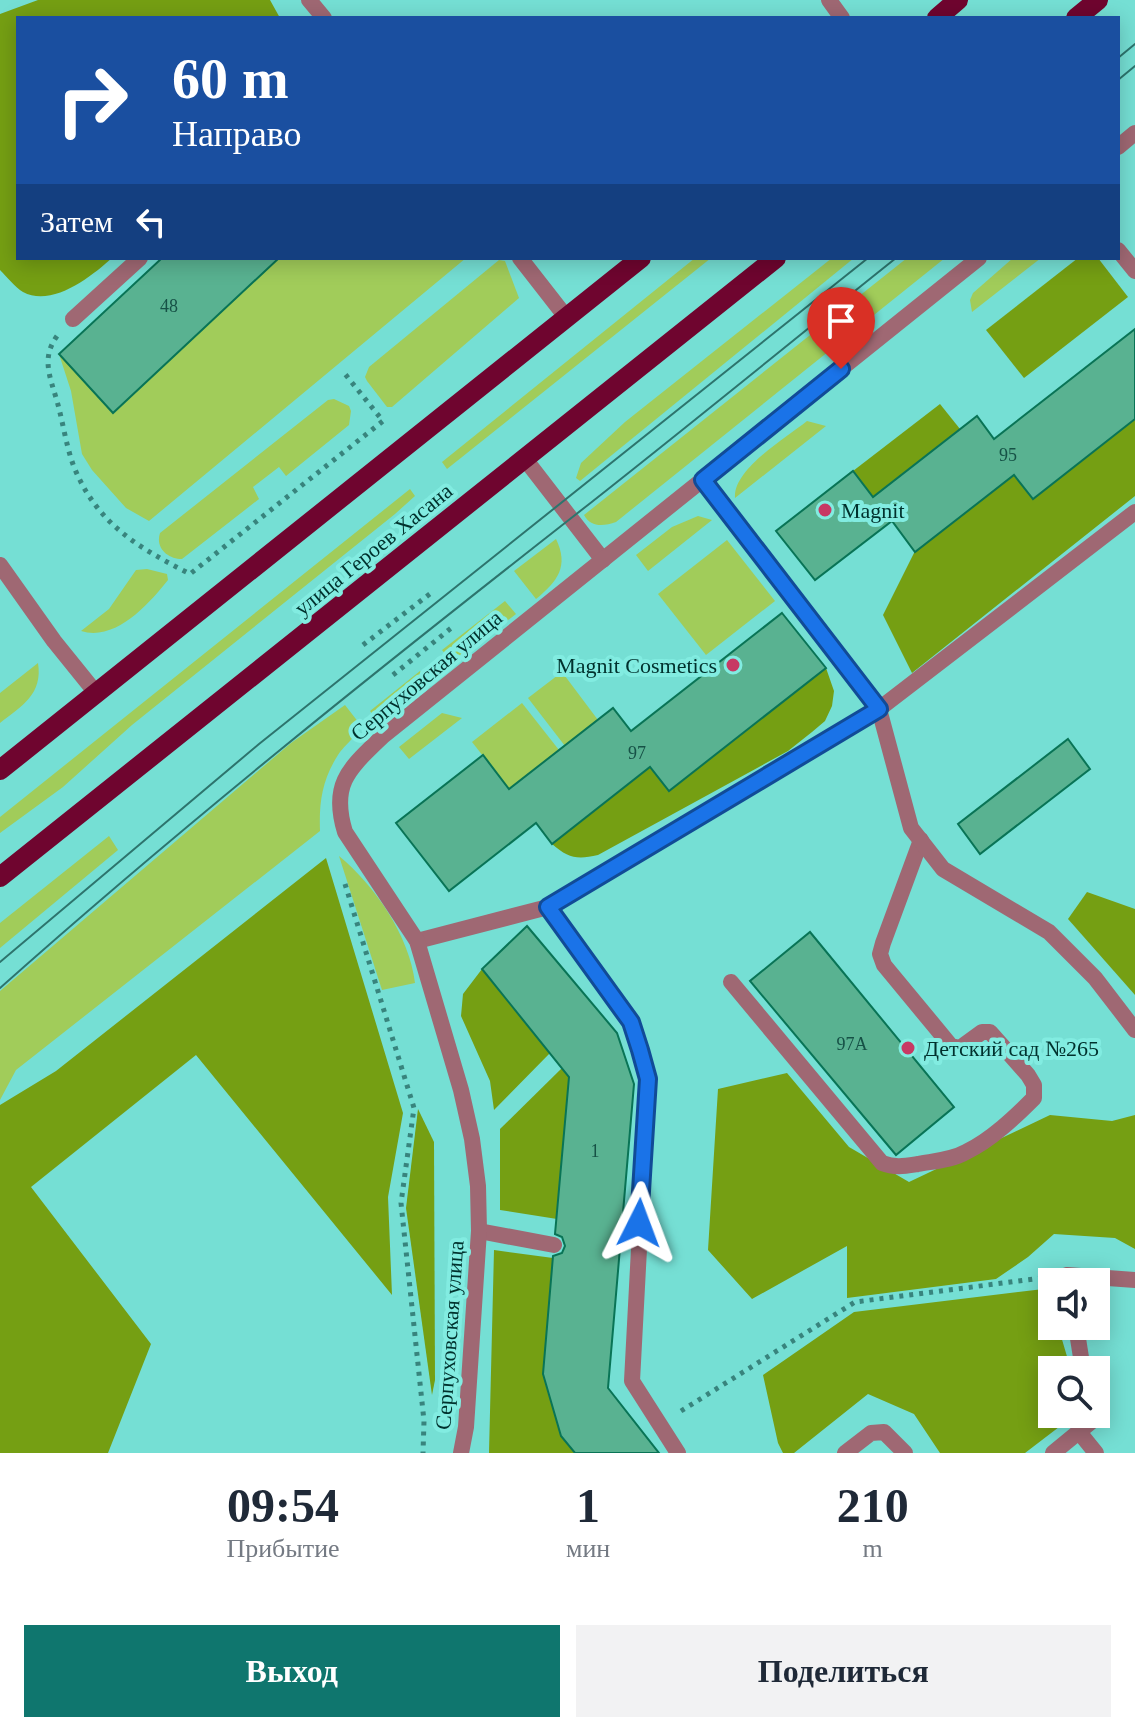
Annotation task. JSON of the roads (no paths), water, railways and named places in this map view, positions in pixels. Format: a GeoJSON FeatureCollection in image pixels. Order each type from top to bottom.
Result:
{"type":"FeatureCollection","features":[{"type":"Feature","properties":{"kind":"main road"},"geometry":{"type":"LineString","coordinates":[[939,16],[958,0]]}},
{"type":"Feature","properties":{"kind":"main road"},"geometry":{"type":"LineString","coordinates":[[1078,16],[1098,0]]}},
{"type":"Feature","properties":{"kind":"main road"},"geometry":{"type":"LineString","coordinates":[[0,770],[638,260]]}},
{"type":"Feature","properties":{"kind":"main road","name":"улица Героев Хасана"},"geometry":{"type":"LineString","coordinates":[[0,877],[774,260]]}},
{"type":"Feature","properties":{"kind":"street"},"geometry":{"type":"LineString","coordinates":[[309,0],[322,16]]}},
{"type":"Feature","properties":{"kind":"street"},"geometry":{"type":"LineString","coordinates":[[1120,252],[1135,271]]}},
{"type":"Feature","properties":{"kind":"street"},"geometry":{"type":"LineString","coordinates":[[73,319],[138,260]]}},
{"type":"Feature","properties":{"kind":"street"},"geometry":{"type":"LineString","coordinates":[[522,260],[566,317]]}},
{"type":"Feature","properties":{"kind":"street","name":"Серпуховская улица"},"geometry":{"type":"LineString","coordinates":[[461,1453],[466,1427],[479,1231],[478,1186],[467,1114],[417,941],[345,832],[340,789],[354,765],[383,736],[977,260]]}},
{"type":"Feature","properties":{"kind":"street"},"geometry":{"type":"LineString","coordinates":[[525,459],[603,560]]}},
{"type":"Feature","properties":{"kind":"street"},"geometry":{"type":"LineString","coordinates":[[703,480],[879,709],[911,828],[943,869],[1049,932],[1095,978],[1135,1030]]}},
{"type":"Feature","properties":{"kind":"street"},"geometry":{"type":"LineString","coordinates":[[417,941],[548,907],[879,709],[1135,512]]}},
{"type":"Feature","properties":{"kind":"street"},"geometry":{"type":"LineString","coordinates":[[0,565],[96,693]]}},
{"type":"Feature","properties":{"kind":"street"},"geometry":{"type":"LineString","coordinates":[[731,982],[882,1163],[902,1167],[946,1159],[965,1154],[981,1143],[1034,1098],[1034,1085],[990,1032],[982,1032],[960,1048],[951,1046],[884,965],[880,954],[883,943],[921,840]]}},
{"type":"Feature","properties":{"kind":"street"},"geometry":{"type":"LineString","coordinates":[[548,907],[631,1022],[648,1079],[632,1381],[678,1453]]}},
{"type":"Feature","properties":{"kind":"street"},"geometry":{"type":"LineString","coordinates":[[479,1231],[554,1245]]}},
{"type":"Feature","properties":{"kind":"street"},"geometry":{"type":"LineString","coordinates":[[620,1253],[638,1252]]}},
{"type":"Feature","properties":{"kind":"street"},"geometry":{"type":"LineString","coordinates":[[1110,1279],[1135,1280]]}},
{"type":"Feature","properties":{"kind":"street"},"geometry":{"type":"LineString","coordinates":[[1053,1453],[1084,1428]]}},
{"type":"Feature","properties":{"kind":"street"},"geometry":{"type":"LineString","coordinates":[[845,1453],[871,1433],[884,1432],[905,1453]]}},
{"type":"Feature","properties":{"kind":"street"},"geometry":{"type":"LineString","coordinates":[[1079,1432],[1096,1453]]}},
{"type":"Feature","properties":{"kind":"tram line"},"geometry":{"type":"LineString","coordinates":[[1120,56],[1135,44]]}},
{"type":"Feature","properties":{"kind":"tram line"},"geometry":{"type":"LineString","coordinates":[[1120,78],[1135,66]]}},
{"type":"Feature","properties":{"kind":"tram line"},"geometry":{"type":"LineString","coordinates":[[0,962],[259,744],[865,260]]}},
{"type":"Feature","properties":{"kind":"tram line"},"geometry":{"type":"LineString","coordinates":[[0,988],[281,749],[894,260]]}},
{"type":"Feature","properties":{"kind":"place","name":"Magnit"},"geometry":{"type":"Point","coordinates":[825,510]}},
{"type":"Feature","properties":{"kind":"place","name":"Magnit Cosmetics"},"geometry":{"type":"Point","coordinates":[733,665]}},
{"type":"Feature","properties":{"kind":"place","name":"Детский сад №265"},"geometry":{"type":"Point","coordinates":[908,1048]}}]}
